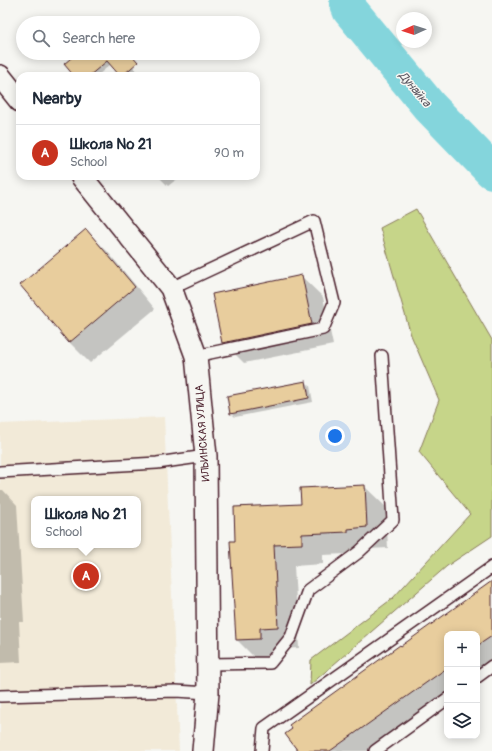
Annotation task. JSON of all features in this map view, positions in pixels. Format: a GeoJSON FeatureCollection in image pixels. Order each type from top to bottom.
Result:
{"type":"FeatureCollection","features":[{"type":"Feature","properties":{"kind":"street"},"geometry":{"type":"LineString","coordinates":[[0,76],[16,96]]}},
{"type":"Feature","properties":{"kind":"street","name":"ИЛЬИНСКАЯ УЛИЦА"},"geometry":{"type":"LineString","coordinates":[[84,180],[172,288],[196,356],[206,456],[208,693],[203,751]]}},
{"type":"Feature","properties":{"kind":"lane"},"geometry":{"type":"LineString","coordinates":[[172,288],[314,221],[334,303],[324,329],[196,356]]}},
{"type":"Feature","properties":{"kind":"lane"},"geometry":{"type":"LineString","coordinates":[[208,664],[270,663],[291,637],[308,590],[359,552],[393,520],[382,356]]}},
{"type":"Feature","properties":{"kind":"lane"},"geometry":{"type":"LineString","coordinates":[[0,472],[157,463],[206,456]]}},
{"type":"Feature","properties":{"kind":"lane"},"geometry":{"type":"LineString","coordinates":[[262,751],[264,728],[492,568]]}},
{"type":"Feature","properties":{"kind":"lane"},"geometry":{"type":"LineString","coordinates":[[480,675],[492,666]]}},
{"type":"Feature","properties":{"kind":"lane"},"geometry":{"type":"LineString","coordinates":[[0,696],[176,692],[208,693]]}},
{"type":"Feature","properties":{"kind":"lane"},"geometry":{"type":"LineString","coordinates":[[375,751],[444,701]]}},
{"type":"Feature","properties":{"kind":"shaded area"},"geometry":{"type":"Polygon","coordinates":[[[164,417],[179,751],[0,751],[0,424],[164,417]]]}},
{"type":"Feature","properties":{"kind":"green space"},"geometry":{"type":"Polygon","coordinates":[[[416,209],[492,340],[492,536],[447,566],[310,685],[311,660],[393,598],[470,514],[419,452],[439,400],[411,335],[380,228],[416,209]]]}},
{"type":"Feature","properties":{"kind":"building"},"geometry":{"type":"Polygon","coordinates":[[[69,60],[136,60],[138,62],[127,72],[117,72],[107,61],[94,72],[71,72],[64,64],[69,60]]]}},
{"type":"Feature","properties":{"kind":"building"},"geometry":{"type":"Polygon","coordinates":[[[86,229],[135,287],[69,343],[20,285],[86,229]]]}},
{"type":"Feature","properties":{"kind":"building"},"geometry":{"type":"Polygon","coordinates":[[[302,275],[312,324],[222,343],[212,294],[302,275]]]}},
{"type":"Feature","properties":{"kind":"building"},"geometry":{"type":"Polygon","coordinates":[[[306,381],[309,398],[230,414],[227,396],[306,381]]]}},
{"type":"Feature","properties":{"kind":"building"},"geometry":{"type":"Polygon","coordinates":[[[365,485],[367,527],[348,529],[348,532],[302,534],[302,544],[274,545],[278,627],[260,628],[260,639],[236,640],[230,541],[235,541],[234,507],[301,504],[300,488],[365,485]]]}},
{"type":"Feature","properties":{"kind":"building"},"geometry":{"type":"Polygon","coordinates":[[[492,581],[492,636],[480,644],[480,631],[444,631],[444,670],[330,751],[298,751],[285,734],[292,729],[289,725],[400,645],[401,646],[492,581]]]}},
{"type":"Feature","properties":{"kind":"waterway","name":"Дунайка"},"geometry":{"type":"LineString","coordinates":[[347,0],[350,10],[429,106],[492,171]]}},
{"type":"Feature","properties":{"kind":"place","name":"Школа № 21"},"geometry":{"type":"Point","coordinates":[86,576]}}]}
